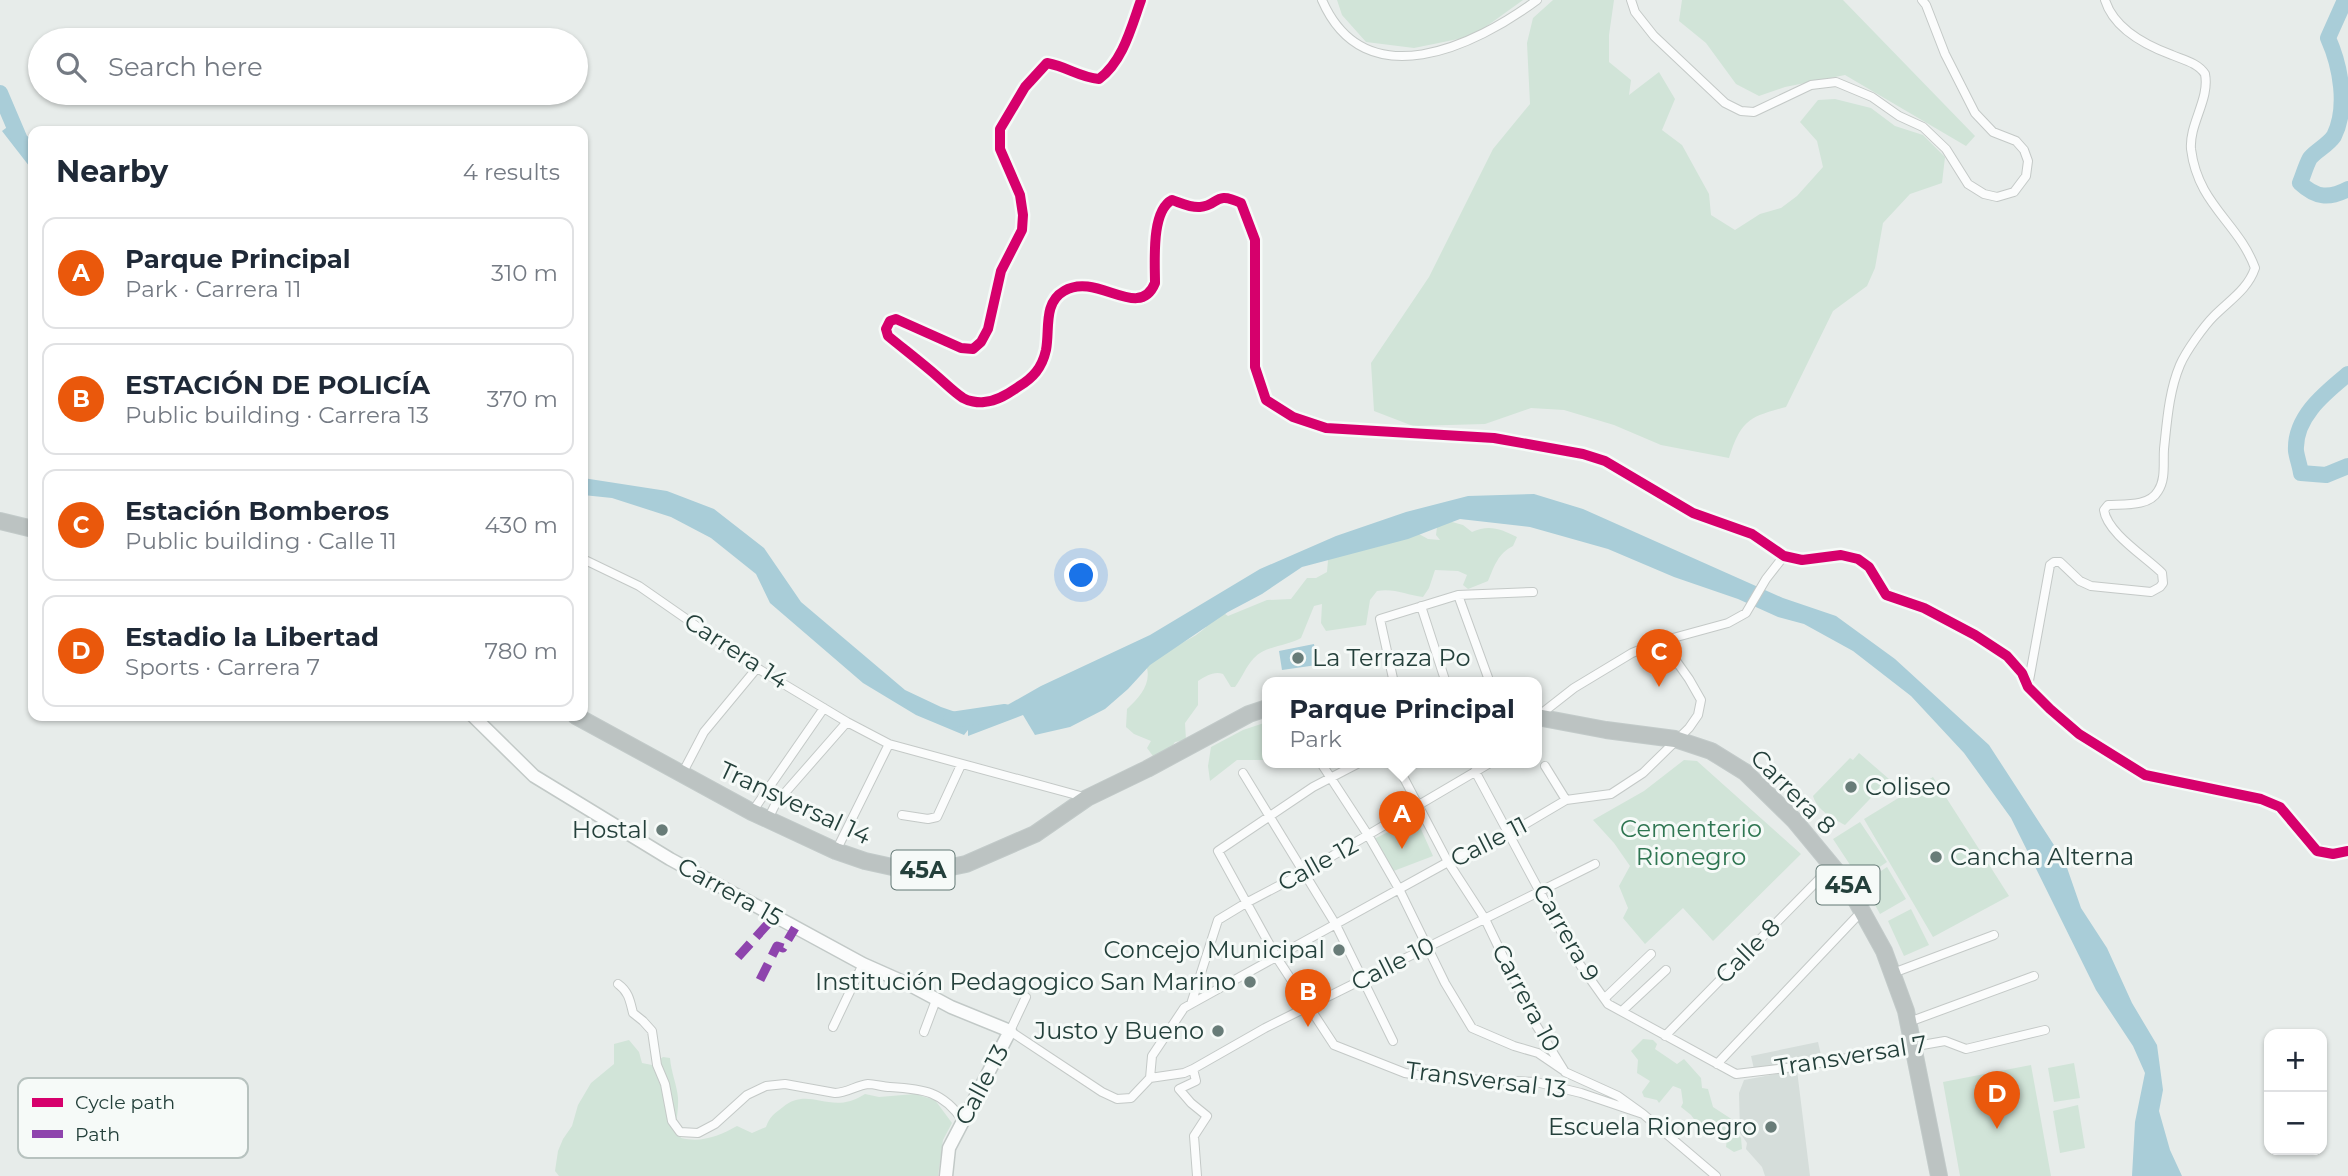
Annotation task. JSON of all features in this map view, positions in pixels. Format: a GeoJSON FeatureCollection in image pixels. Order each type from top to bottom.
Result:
{"type":"FeatureCollection","features":[{"type":"Feature","properties":{"kind":"highway"},"geometry":{"type":"LineString","coordinates":[[0,520],[28,528]]}},
{"type":"Feature","properties":{"kind":"highway","name":"Transversal 14"},"geometry":{"type":"LineString","coordinates":[[585,721],[752,812],[836,851],[906,870],[937,870],[966,864],[1035,834],[1087,798],[1248,714],[1262,710]]}},
{"type":"Feature","properties":{"kind":"highway","name":"45A"},"geometry":{"type":"LineString","coordinates":[[1542,718],[1675,739]]}},
{"type":"Feature","properties":{"kind":"highway","name":"Carrera 8"},"geometry":{"type":"LineString","coordinates":[[1675,739],[1711,751],[1745,772],[1794,820],[1847,884],[1884,951],[1909,1022],[1914,1046]]}},
{"type":"Feature","properties":{"kind":"highway","name":"45A"},"geometry":{"type":"LineString","coordinates":[[1914,1046],[1939,1176]]}},
{"type":"Feature","properties":{"kind":"street"},"geometry":{"type":"LineString","coordinates":[[1140,0],[1128,36],[1112,69],[1099,79],[1083,78],[1068,67],[1047,63],[1025,87],[1000,129],[1000,149],[1020,195],[1023,215],[1021,230],[1000,271],[988,329],[981,342],[973,349],[961,348],[896,319],[890,321],[886,329],[888,336],[965,399],[982,403],[994,400],[1032,378],[1042,364],[1046,349],[1050,305],[1066,289],[1098,287],[1128,299],[1145,298],[1155,283],[1157,226],[1162,208],[1172,200],[1204,207],[1214,200],[1228,197],[1241,203],[1255,240],[1255,367],[1266,400],[1293,417],[1326,428],[1494,439],[1583,454],[1605,461],[1693,513],[1752,534],[1784,555],[1802,560],[1840,555],[1858,559],[1869,567],[1886,595],[1924,608],[1975,635],[2007,656],[2022,673],[2028,687],[2079,734],[2145,775],[2276,804],[2317,851],[2333,854],[2348,851]]}},
{"type":"Feature","properties":{"kind":"street"},"geometry":{"type":"LineString","coordinates":[[1322,0],[1347,36],[1368,51],[1385,56],[1435,52],[1476,38],[1512,19],[1537,0]]}},
{"type":"Feature","properties":{"kind":"street"},"geometry":{"type":"LineString","coordinates":[[1631,0],[1635,12],[1654,36],[1725,103],[1741,111],[1754,112],[1811,85],[1836,82],[1871,97],[1899,116],[1923,127],[1946,149],[1968,184],[1984,194],[1997,197],[2014,192],[2026,176],[2028,161],[2024,150],[2016,141],[1993,132],[1975,113],[1945,54],[1922,0]]}},
{"type":"Feature","properties":{"kind":"street"},"geometry":{"type":"LineString","coordinates":[[2028,687],[2050,565],[2053,562],[2060,562],[2080,581],[2091,586],[2151,592],[2163,583],[2162,573],[2105,519],[2104,510],[2108,505],[2143,502],[2153,498],[2160,490],[2164,474],[2165,435],[2171,395],[2181,363],[2211,318],[2251,280],[2255,268],[2251,256],[2209,201],[2196,174],[2191,146],[2205,90],[2205,74],[2194,64],[2156,48],[2126,31],[2108,10],[2105,0]]}},
{"type":"Feature","properties":{"kind":"street"},"geometry":{"type":"LineString","coordinates":[[1542,713],[1574,688],[1633,653],[1662,641],[1728,623],[1746,612],[1784,555]]}},
{"type":"Feature","properties":{"kind":"street","name":"Carrera 14"},"geometry":{"type":"LineString","coordinates":[[588,563],[639,586],[757,668],[889,744],[1087,798]]}},
{"type":"Feature","properties":{"kind":"street"},"geometry":{"type":"LineString","coordinates":[[1393,677],[1380,619],[1458,595],[1533,592]]}},
{"type":"Feature","properties":{"kind":"street"},"geometry":{"type":"LineString","coordinates":[[1458,595],[1488,677]]}},
{"type":"Feature","properties":{"kind":"street"},"geometry":{"type":"LineString","coordinates":[[1421,606],[1444,677]]}},
{"type":"Feature","properties":{"kind":"street","name":"Calle 11"},"geometry":{"type":"LineString","coordinates":[[1191,1004],[1566,800],[1611,794],[1643,774],[1675,739],[1689,728],[1698,715],[1701,700],[1662,641]]}},
{"type":"Feature","properties":{"kind":"street"},"geometry":{"type":"LineString","coordinates":[[682,774],[704,732],[757,668]]}},
{"type":"Feature","properties":{"kind":"street"},"geometry":{"type":"LineString","coordinates":[[752,812],[824,708]]}},
{"type":"Feature","properties":{"kind":"street","name":"Carrera 15"},"geometry":{"type":"LineString","coordinates":[[478,721],[534,776],[670,859],[863,964],[936,1000],[1010,1031]]}},
{"type":"Feature","properties":{"kind":"street"},"geometry":{"type":"LineString","coordinates":[[768,819],[776,803],[848,722]]}},
{"type":"Feature","properties":{"kind":"street"},"geometry":{"type":"LineString","coordinates":[[836,851],[889,744]]}},
{"type":"Feature","properties":{"kind":"street"},"geometry":{"type":"LineString","coordinates":[[902,815],[928,819],[937,817],[961,765]]}},
{"type":"Feature","properties":{"kind":"street"},"geometry":{"type":"LineString","coordinates":[[1545,766],[1566,800]]}},
{"type":"Feature","properties":{"kind":"street"},"geometry":{"type":"LineString","coordinates":[[1324,768],[1368,835],[1399,889],[1426,946],[1472,1028],[1538,1053],[1565,1072]]}},
{"type":"Feature","properties":{"kind":"street"},"geometry":{"type":"LineString","coordinates":[[1310,1007],[1278,958],[1218,850],[1349,768]]}},
{"type":"Feature","properties":{"kind":"street","name":"Carrera 10"},"geometry":{"type":"LineString","coordinates":[[1399,768],[1448,862],[1485,919],[1536,1025],[1565,1072],[1618,1096],[1716,1176]]}},
{"type":"Feature","properties":{"kind":"street","name":"Calle 12"},"geometry":{"type":"LineString","coordinates":[[1191,1004],[1218,920],[1481,768]]}},
{"type":"Feature","properties":{"kind":"street","name":"Carrera 9"},"geometry":{"type":"LineString","coordinates":[[1475,771],[1576,959],[1608,1004],[1736,1074]]}},
{"type":"Feature","properties":{"kind":"street"},"geometry":{"type":"LineString","coordinates":[[1243,773],[1336,925],[1393,1041]]}},
{"type":"Feature","properties":{"kind":"street","name":"Calle 10"},"geometry":{"type":"LineString","coordinates":[[1150,1078],[1193,1069],[1237,1043],[1426,946],[1595,864]]}},
{"type":"Feature","properties":{"kind":"street","name":"Calle 8"},"geometry":{"type":"LineString","coordinates":[[1665,1035],[1832,866]]}},
{"type":"Feature","properties":{"kind":"street"},"geometry":{"type":"LineString","coordinates":[[1717,1064],[1862,911]]}},
{"type":"Feature","properties":{"kind":"street"},"geometry":{"type":"LineString","coordinates":[[1893,973],[1994,935]]}},
{"type":"Feature","properties":{"kind":"street"},"geometry":{"type":"LineString","coordinates":[[1605,998],[1651,954]]}},
{"type":"Feature","properties":{"kind":"street"},"geometry":{"type":"LineString","coordinates":[[833,1027],[863,964]]}},
{"type":"Feature","properties":{"kind":"street"},"geometry":{"type":"LineString","coordinates":[[1622,1011],[1666,970]]}},
{"type":"Feature","properties":{"kind":"street"},"geometry":{"type":"LineString","coordinates":[[1909,1022],[2034,976]]}},
{"type":"Feature","properties":{"kind":"street"},"geometry":{"type":"LineString","coordinates":[[618,984],[629,996],[633,1013],[652,1031],[657,1065],[665,1084],[672,1121],[680,1132],[698,1133],[715,1124],[747,1096],[776,1084],[835,1093],[867,1084],[916,1088],[948,1102],[962,1121]]}},
{"type":"Feature","properties":{"kind":"street","name":"Calle 13"},"geometry":{"type":"LineString","coordinates":[[946,1176],[949,1148],[1026,997]]}},
{"type":"Feature","properties":{"kind":"street"},"geometry":{"type":"LineString","coordinates":[[924,1032],[936,1000]]}},
{"type":"Feature","properties":{"kind":"street"},"geometry":{"type":"LineString","coordinates":[[1010,1031],[1061,1066],[1117,1099],[1131,1098],[1150,1078],[1152,1056],[1184,1008],[1191,1004]]}},
{"type":"Feature","properties":{"kind":"street","name":"Transversal 13"},"geometry":{"type":"LineString","coordinates":[[1310,1007],[1332,1041],[1339,1047],[1405,1073],[1437,1078],[1536,1082],[1581,1093],[1643,1114]]}},
{"type":"Feature","properties":{"kind":"street","name":"Transversal 7"},"geometry":{"type":"LineString","coordinates":[[1736,1074],[1802,1066],[1945,1041],[1966,1049],[2045,1030]]}},
{"type":"Feature","properties":{"kind":"street"},"geometry":{"type":"LineString","coordinates":[[1193,1069],[1196,1081],[1179,1089],[1207,1116],[1194,1136],[1197,1176]]}},
{"type":"Feature","properties":{"kind":"shaded area"},"geometry":{"type":"Polygon","coordinates":[[[1818,1042],[1821,1055],[1754,1069],[1751,1056],[1818,1042]]]}},
{"type":"Feature","properties":{"kind":"shaded area","name":"Escuela Rionegro"},"geometry":{"type":"Polygon","coordinates":[[[1797,1070],[1810,1176],[1765,1176],[1762,1167],[1746,1149],[1747,1143],[1740,1133],[1739,1093],[1744,1080],[1797,1070]]]}},
{"type":"Feature","properties":{"kind":"green space"},"geometry":{"type":"Polygon","coordinates":[[[1337,0],[1523,0],[1473,36],[1414,48],[1366,42],[1342,15],[1337,0]]]}},
{"type":"Feature","properties":{"kind":"green space"},"geometry":{"type":"Polygon","coordinates":[[[1553,0],[1614,0],[1609,35],[1609,62],[1631,80],[1629,95],[1659,72],[1675,99],[1662,130],[1682,145],[1709,194],[1711,215],[1735,230],[1760,214],[1781,208],[1797,196],[1823,167],[1817,141],[1800,122],[1818,100],[1835,99],[1871,108],[1895,126],[1923,135],[1945,157],[1942,183],[1910,194],[1883,223],[1875,268],[1867,286],[1833,311],[1786,407],[1748,422],[1742,428],[1729,458],[1661,445],[1614,425],[1564,410],[1531,408],[1485,424],[1413,426],[1374,411],[1371,363],[1429,277],[1493,149],[1530,104],[1527,43],[1533,18],[1553,0]]]}},
{"type":"Feature","properties":{"kind":"green space"},"geometry":{"type":"Polygon","coordinates":[[[1682,0],[1843,0],[1975,136],[1966,146],[1845,75],[1785,87],[1759,96],[1736,84],[1706,43],[1679,21],[1682,0]]]}},
{"type":"Feature","properties":{"kind":"green space"},"geometry":{"type":"Polygon","coordinates":[[[1445,520],[1463,525],[1472,532],[1495,528],[1517,537],[1513,546],[1497,561],[1488,581],[1468,589],[1463,585],[1467,575],[1458,571],[1435,570],[1423,597],[1395,591],[1377,591],[1370,600],[1366,625],[1326,631],[1321,623],[1322,604],[1314,606],[1301,638],[1259,654],[1235,687],[1231,687],[1220,673],[1210,674],[1198,681],[1198,705],[1185,723],[1186,740],[1175,742],[1168,752],[1156,760],[1147,748],[1151,741],[1134,734],[1126,727],[1127,709],[1146,686],[1147,668],[1159,656],[1206,627],[1205,618],[1221,611],[1228,616],[1267,600],[1291,599],[1307,578],[1316,578],[1327,572],[1328,560],[1335,550],[1419,534],[1428,539],[1440,540],[1436,535],[1437,527],[1445,520]]]}},
{"type":"Feature","properties":{"kind":"green space"},"geometry":{"type":"Polygon","coordinates":[[[1262,724],[1262,760],[1237,760],[1210,781],[1208,766],[1211,747],[1243,730],[1262,724]]]}},
{"type":"Feature","properties":{"kind":"green space","name":"Coliseo"},"geometry":{"type":"Polygon","coordinates":[[[1859,753],[1889,779],[1845,825],[1821,809],[1813,796],[1850,758],[1853,760],[1859,753]]]}},
{"type":"Feature","properties":{"kind":"green space","name":"Cementerio Rionegro"},"geometry":{"type":"Polygon","coordinates":[[[1684,760],[1697,761],[1801,854],[1713,941],[1683,908],[1645,944],[1623,918],[1628,908],[1619,886],[1630,866],[1593,820],[1644,791],[1684,760]]]}},
{"type":"Feature","properties":{"kind":"green space","name":"Cancha Alterna"},"geometry":{"type":"Polygon","coordinates":[[[1933,777],[2009,896],[1933,937],[1864,819],[1933,777]]]}},
{"type":"Feature","properties":{"kind":"green space"},"geometry":{"type":"Polygon","coordinates":[[[1416,818],[1433,856],[1391,872],[1370,841],[1416,818]]]}},
{"type":"Feature","properties":{"kind":"green space"},"geometry":{"type":"Polygon","coordinates":[[[1860,822],[1887,862],[1860,880],[1833,839],[1860,822]]]}},
{"type":"Feature","properties":{"kind":"green space"},"geometry":{"type":"Polygon","coordinates":[[[1887,867],[1906,899],[1880,914],[1863,883],[1887,867]]]}},
{"type":"Feature","properties":{"kind":"green space"},"geometry":{"type":"Polygon","coordinates":[[[1911,909],[1929,945],[1904,956],[1888,921],[1911,909]]]}},
{"type":"Feature","properties":{"kind":"green space"},"geometry":{"type":"Polygon","coordinates":[[[1643,1039],[1653,1040],[1657,1044],[1655,1049],[1677,1064],[1684,1059],[1701,1078],[1702,1088],[1708,1089],[1713,1107],[1736,1122],[1736,1132],[1741,1138],[1742,1149],[1734,1152],[1726,1147],[1727,1139],[1705,1125],[1702,1130],[1681,1107],[1681,1089],[1673,1086],[1659,1103],[1644,1097],[1642,1092],[1650,1081],[1637,1073],[1638,1060],[1631,1051],[1643,1039]]]}},
{"type":"Feature","properties":{"kind":"green space"},"geometry":{"type":"Polygon","coordinates":[[[629,1040],[639,1052],[642,1063],[652,1065],[663,1057],[670,1058],[677,1093],[677,1123],[681,1138],[710,1138],[737,1126],[752,1133],[766,1127],[783,1107],[802,1099],[841,1103],[865,1094],[879,1097],[915,1094],[935,1100],[952,1123],[943,1140],[938,1176],[559,1176],[555,1171],[558,1151],[572,1126],[578,1105],[591,1083],[614,1064],[614,1044],[629,1040]]]}},
{"type":"Feature","properties":{"kind":"green space"},"geometry":{"type":"Polygon","coordinates":[[[2074,1063],[2080,1098],[2054,1102],[2048,1068],[2074,1063]]]}},
{"type":"Feature","properties":{"kind":"green space"},"geometry":{"type":"Polygon","coordinates":[[[2031,1065],[2051,1176],[1960,1176],[1943,1082],[2031,1065]]]}},
{"type":"Feature","properties":{"kind":"green space"},"geometry":{"type":"Polygon","coordinates":[[[2078,1105],[2085,1148],[2060,1153],[2053,1111],[2078,1105]]]}},
{"type":"Feature","properties":{"kind":"water"},"geometry":{"type":"Polygon","coordinates":[[[10,125],[28,140],[28,165],[2,131],[10,125]]]}},
{"type":"Feature","properties":{"kind":"water"},"geometry":{"type":"Polygon","coordinates":[[[588,479],[667,491],[714,509],[764,548],[801,602],[905,690],[973,718],[995,712],[1041,686],[1150,635],[1260,569],[1336,536],[1406,512],[1468,496],[1534,494],[1583,509],[1783,598],[1836,616],[1895,659],[1989,745],[2065,862],[2081,908],[2107,948],[2132,1003],[2157,1045],[2163,1090],[2159,1111],[2170,1150],[2182,1176],[2132,1176],[2135,1122],[2145,1073],[2133,1046],[2096,990],[2011,818],[1964,753],[1911,696],[1853,651],[1804,624],[1778,617],[1608,549],[1530,527],[1460,519],[1408,539],[1302,567],[1262,594],[1228,612],[1150,665],[1105,709],[1070,727],[1035,735],[1023,715],[968,736],[968,730],[964,735],[916,715],[863,683],[770,603],[756,574],[711,538],[671,517],[612,498],[588,496],[588,479]]]}},
{"type":"Feature","properties":{"kind":"water","name":"La Terraza Po"},"geometry":{"type":"Polygon","coordinates":[[[1314,644],[1317,665],[1282,670],[1279,651],[1314,644]]]}},
{"type":"Feature","properties":{"kind":"waterway"},"geometry":{"type":"LineString","coordinates":[[2345,0],[2328,38],[2339,74],[2341,113],[2334,136],[2310,158],[2300,183],[2312,192],[2323,195],[2348,189]]}},
{"type":"Feature","properties":{"kind":"waterway"},"geometry":{"type":"LineString","coordinates":[[0,93],[20,140],[28,148]]}},
{"type":"Feature","properties":{"kind":"waterway"},"geometry":{"type":"LineString","coordinates":[[2348,374],[2321,398],[2306,417],[2300,427],[2296,451],[2301,473],[2326,475],[2348,466]]}},
{"type":"Feature","properties":{"kind":"waterway"},"geometry":{"type":"LineString","coordinates":[[951,720],[1005,712]]}},
{"type":"Feature","properties":{"kind":"marked path"},"geometry":{"type":"LineString","coordinates":[[738,957],[775,916]]}},
{"type":"Feature","properties":{"kind":"marked path"},"geometry":{"type":"LineString","coordinates":[[760,980],[777,946],[783,948],[795,928]]}},
{"type":"Feature","properties":{"kind":"cycle path"},"geometry":{"type":"LineString","coordinates":[[1141,0],[1125,43],[1107,72],[1099,79],[1047,63],[1025,87],[1000,129],[1000,149],[1020,195],[1022,230],[1001,271],[988,329],[981,342],[973,349],[961,348],[896,319],[890,321],[886,329],[888,336],[960,396],[976,402],[993,400],[1002,397],[1032,376],[1042,362],[1046,350],[1050,309],[1057,296],[1064,291],[1090,287],[1128,297],[1139,298],[1148,294],[1155,283],[1157,225],[1165,206],[1172,200],[1197,207],[1206,206],[1221,198],[1232,199],[1241,203],[1255,240],[1255,367],[1266,400],[1293,417],[1326,428],[1494,438],[1583,454],[1605,461],[1693,513],[1752,534],[1784,556],[1802,560],[1841,555],[1858,559],[1869,567],[1886,595],[1924,608],[1975,635],[2007,656],[2022,673],[2028,687],[2050,709],[2079,734],[2145,775],[2261,799],[2280,807],[2317,851],[2333,854],[2348,851]]}},
{"type":"Feature","properties":{"kind":"place","name":"La Terraza Po"},"geometry":{"type":"Point","coordinates":[1298,658]}},
{"type":"Feature","properties":{"kind":"place","name":"Estación Bomberos"},"geometry":{"type":"Point","coordinates":[1659,687]}},
{"type":"Feature","properties":{"kind":"place","name":"Coliseo"},"geometry":{"type":"Point","coordinates":[1851,787]}},
{"type":"Feature","properties":{"kind":"place","name":"Hostal"},"geometry":{"type":"Point","coordinates":[662,830]}},
{"type":"Feature","properties":{"kind":"place","name":"Parque Principal"},"geometry":{"type":"Point","coordinates":[1402,849]}},
{"type":"Feature","properties":{"kind":"place","name":"Cancha Alterna"},"geometry":{"type":"Point","coordinates":[1936,857]}},
{"type":"Feature","properties":{"kind":"place","name":"Concejo Municipal"},"geometry":{"type":"Point","coordinates":[1339,950]}},
{"type":"Feature","properties":{"kind":"place","name":"Institución Pedagogico San Marino"},"geometry":{"type":"Point","coordinates":[1250,982]}},
{"type":"Feature","properties":{"kind":"place","name":"ESTACIÓN DE POLICÍA"},"geometry":{"type":"Point","coordinates":[1308,1027]}},
{"type":"Feature","properties":{"kind":"place","name":"Justo y Bueno"},"geometry":{"type":"Point","coordinates":[1218,1031]}},
{"type":"Feature","properties":{"kind":"place","name":"Escuela Rionegro"},"geometry":{"type":"Point","coordinates":[1771,1127]}},
{"type":"Feature","properties":{"kind":"place","name":"Estadio la Libertad"},"geometry":{"type":"Point","coordinates":[1997,1129]}}]}
